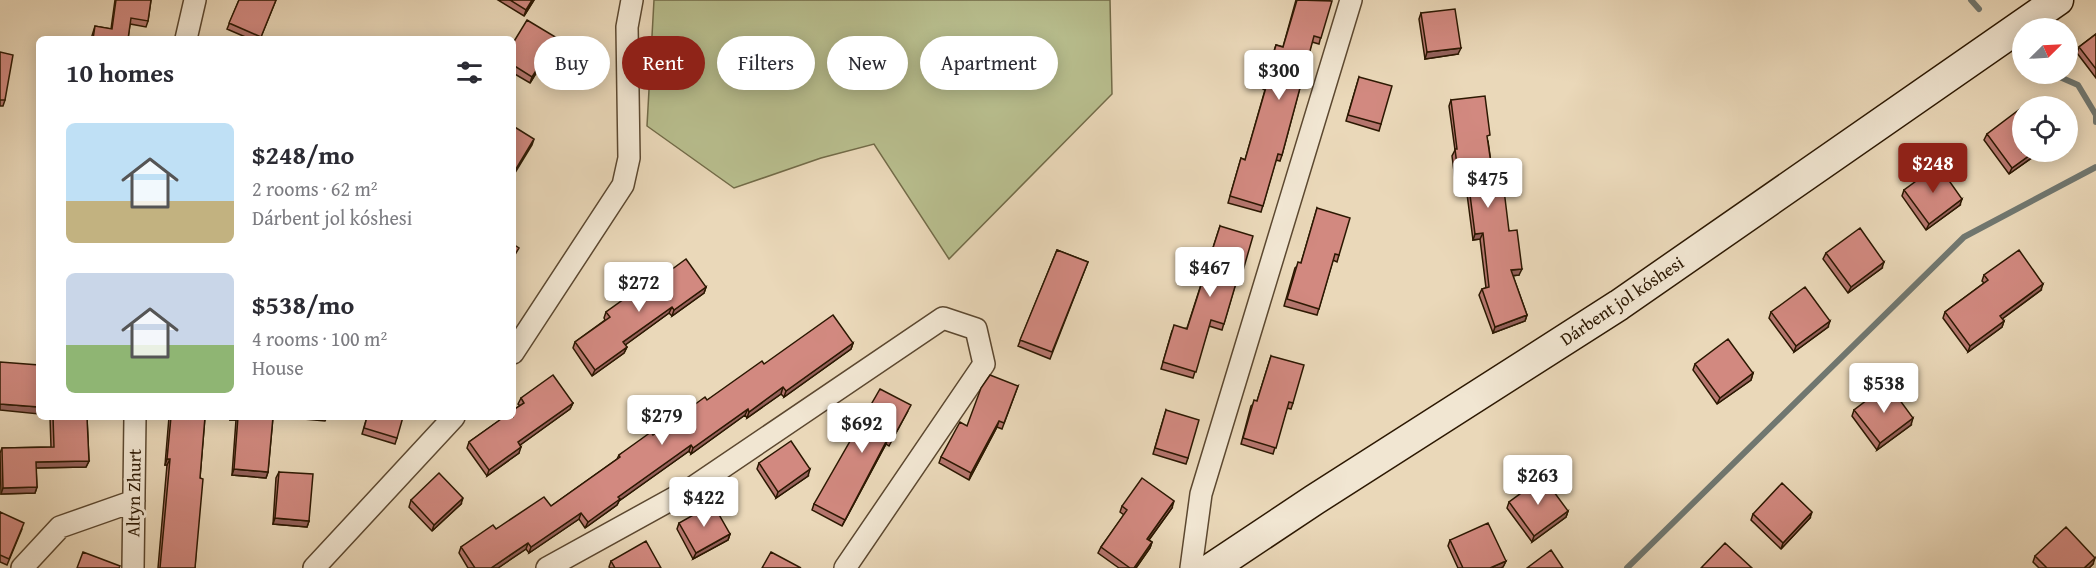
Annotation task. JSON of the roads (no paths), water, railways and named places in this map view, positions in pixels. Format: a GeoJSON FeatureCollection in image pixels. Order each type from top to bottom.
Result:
{"type":"FeatureCollection","features":[{"type":"Feature","properties":{"kind":"main road","name":"Dárbent jol kóshesi"},"geometry":{"type":"LineString","coordinates":[[1212,568],[1619,305],[2058,0]]}},
{"type":"Feature","properties":{"kind":"street"},"geometry":{"type":"LineString","coordinates":[[187,36],[195,0]]}},
{"type":"Feature","properties":{"kind":"street"},"geometry":{"type":"LineString","coordinates":[[516,348],[623,185],[629,158],[627,27],[632,0]]}},
{"type":"Feature","properties":{"kind":"street"},"geometry":{"type":"LineString","coordinates":[[1191,568],[1201,494],[1351,0]]}},
{"type":"Feature","properties":{"kind":"street"},"geometry":{"type":"LineString","coordinates":[[547,568],[692,488],[943,318],[976,329],[984,364],[844,568]]}},
{"type":"Feature","properties":{"kind":"street","name":"Altyn Zhurt"},"geometry":{"type":"LineString","coordinates":[[133,568],[135,420]]}},
{"type":"Feature","properties":{"kind":"street"},"geometry":{"type":"LineString","coordinates":[[314,568],[451,420]]}},
{"type":"Feature","properties":{"kind":"street"},"geometry":{"type":"LineString","coordinates":[[22,568],[60,527],[134,501]]}},
{"type":"Feature","properties":{"kind":"waterway"},"geometry":{"type":"LineString","coordinates":[[1971,0],[1979,9]]}},
{"type":"Feature","properties":{"kind":"waterway"},"geometry":{"type":"LineString","coordinates":[[2076,84],[2096,115],[2096,122]]}},
{"type":"Feature","properties":{"kind":"waterway"},"geometry":{"type":"LineString","coordinates":[[1627,568],[1964,237],[2096,167]]}}]}
